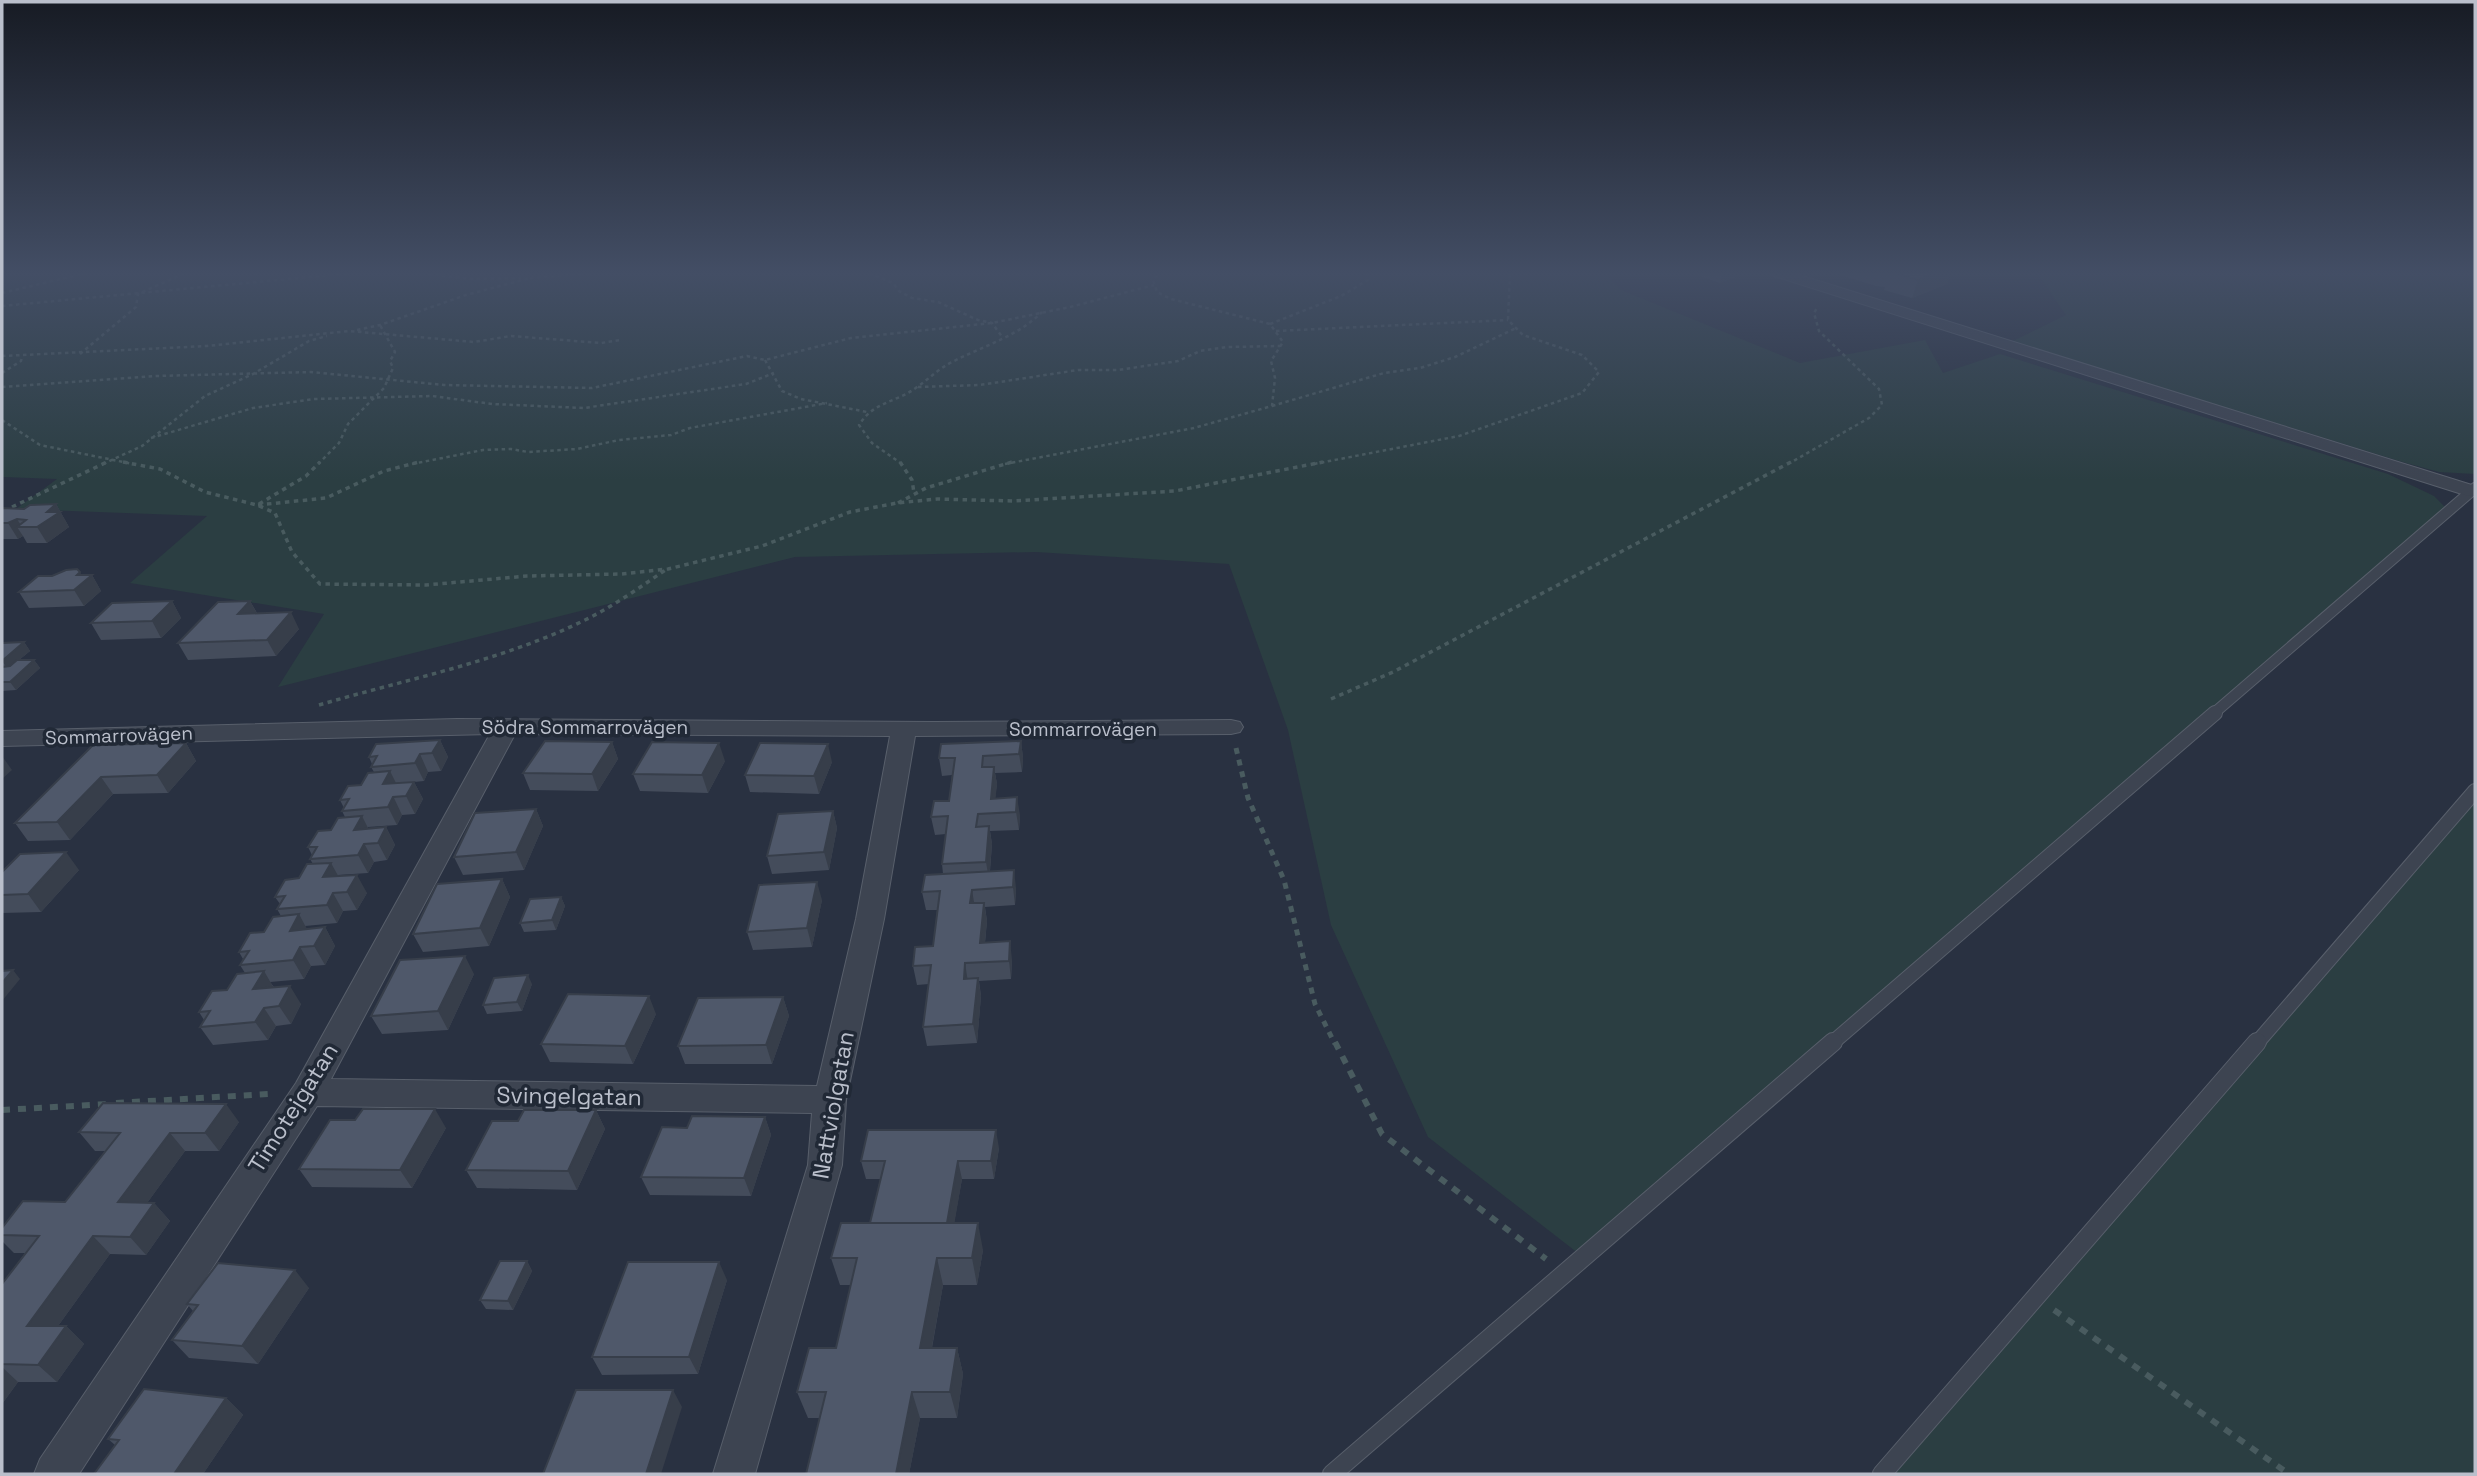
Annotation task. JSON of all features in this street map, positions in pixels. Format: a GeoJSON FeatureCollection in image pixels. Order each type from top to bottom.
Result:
{"type":"FeatureCollection","features":[{"type":"Feature","properties":{"kind":"street"},"geometry":{"type":"LineString","coordinates":[[1999,342],[2474,490]]}},
{"type":"Feature","properties":{"kind":"street","name":"Södra Sommarrovägen"},"geometry":{"type":"LineString","coordinates":[[235,732],[506,727],[919,729]]}},
{"type":"Feature","properties":{"kind":"street","name":"Timotejgatan"},"geometry":{"type":"LineString","coordinates":[[55,1474],[308,1092],[506,727]]}},
{"type":"Feature","properties":{"kind":"street","name":"Sommarrovägen"},"geometry":{"type":"LineString","coordinates":[[919,729],[1231,727]]}},
{"type":"Feature","properties":{"kind":"street","name":"Nattviolgatan"},"geometry":{"type":"LineString","coordinates":[[734,1474],[825,1165],[830,1100],[870,919],[919,729]]}},
{"type":"Feature","properties":{"kind":"street","name":"Sommarrovägen"},"geometry":{"type":"LineString","coordinates":[[2,738],[235,732]]}},
{"type":"Feature","properties":{"kind":"street","name":"Svingelgatan"},"geometry":{"type":"LineString","coordinates":[[308,1092],[830,1100]]}},
{"type":"Feature","properties":{"kind":"lane"},"geometry":{"type":"LineString","coordinates":[[1332,1474],[2474,490]]}},
{"type":"Feature","properties":{"kind":"lane"},"geometry":{"type":"LineString","coordinates":[[1882,1474],[2475,791]]}},
{"type":"Feature","properties":{"kind":"path"},"geometry":{"type":"LineString","coordinates":[[79,354],[94,342]]}},
{"type":"Feature","properties":{"kind":"path"},"geometry":{"type":"LineString","coordinates":[[2,356],[79,354],[221,342]]}},
{"type":"Feature","properties":{"kind":"path"},"geometry":{"type":"LineString","coordinates":[[12,507],[142,446],[205,396],[253,374],[308,342]]}},
{"type":"Feature","properties":{"kind":"path"},"geometry":{"type":"LineString","coordinates":[[257,505],[306,476],[339,443],[348,424],[376,397],[393,368],[390,361],[394,352],[388,342]]}},
{"type":"Feature","properties":{"kind":"path"},"geometry":{"type":"LineString","coordinates":[[587,342],[608,342]]}},
{"type":"Feature","properties":{"kind":"path"},"geometry":{"type":"LineString","coordinates":[[2,387],[155,376],[311,372],[444,385],[592,388],[747,356],[765,360],[836,342]]}},
{"type":"Feature","properties":{"kind":"path"},"geometry":{"type":"LineString","coordinates":[[918,387],[922,379],[995,342]]}},
{"type":"Feature","properties":{"kind":"path"},"geometry":{"type":"LineString","coordinates":[[1272,406],[1275,378],[1271,361],[1283,342]]}},
{"type":"Feature","properties":{"kind":"path"},"geometry":{"type":"LineString","coordinates":[[897,503],[914,493],[979,470],[1080,447],[1235,419],[1384,373],[1420,368],[1455,357],[1487,342]]}},
{"type":"Feature","properties":{"kind":"path"},"geometry":{"type":"LineString","coordinates":[[2,421],[40,445],[59,452],[160,469],[205,492],[257,505],[275,513],[282,538],[293,558],[320,583],[426,585],[527,576],[621,575],[668,569],[761,546],[850,512],[897,503],[937,499],[1013,501],[1175,491],[1459,436],[1583,393],[1599,372],[1582,355],[1543,342]]}},
{"type":"Feature","properties":{"kind":"path"},"geometry":{"type":"LineString","coordinates":[[1331,699],[1393,673],[1765,477],[1868,418],[1882,405],[1879,389],[1830,342]]}},
{"type":"Feature","properties":{"kind":"path"},"geometry":{"type":"LineString","coordinates":[[914,493],[914,480],[900,460],[862,435],[859,425],[867,412],[918,387],[979,385],[1078,370],[1118,370],[1178,360],[1200,351],[1227,347],[1281,346]]}},
{"type":"Feature","properties":{"kind":"path"},"geometry":{"type":"LineString","coordinates":[[2,373],[21,361],[22,357]]}},
{"type":"Feature","properties":{"kind":"path"},"geometry":{"type":"LineString","coordinates":[[765,360],[782,391],[802,399],[867,412]]}},
{"type":"Feature","properties":{"kind":"path"},"geometry":{"type":"LineString","coordinates":[[151,438],[253,408],[314,399],[432,396],[492,404],[584,408],[746,384],[774,373]]}},
{"type":"Feature","properties":{"kind":"path"},"geometry":{"type":"LineString","coordinates":[[257,505],[326,498],[384,471],[436,457],[483,450],[511,449],[528,452],[577,449],[619,440],[671,435],[690,428],[827,403]]}},
{"type":"Feature","properties":{"kind":"path"},"geometry":{"type":"LineString","coordinates":[[308,709],[464,665],[572,626],[668,569]]}},
{"type":"Feature","properties":{"kind":"path"},"geometry":{"type":"LineString","coordinates":[[1231,727],[1248,798],[1284,880],[1315,1004],[1382,1134],[1565,1273]]}},
{"type":"Feature","properties":{"kind":"path"},"geometry":{"type":"LineString","coordinates":[[2,1110],[308,1092]]}},
{"type":"Feature","properties":{"kind":"path"},"geometry":{"type":"LineString","coordinates":[[2036,1297],[2289,1474]]}},
{"type":"Feature","properties":{"kind":"green space"},"geometry":{"type":"Polygon","coordinates":[[[2,342],[1748,342],[1800,363],[1926,342],[1943,373],[2000,354],[2388,474],[2434,496],[2449,511],[1583,1257],[1428,1137],[1331,925],[1288,730],[1229,564],[1036,552],[795,557],[278,687],[324,614],[130,583],[207,516],[16,509],[57,479],[2,477],[2,342]]]}},
{"type":"Feature","properties":{"kind":"green space"},"geometry":{"type":"Polygon","coordinates":[[[2011,342],[2475,342],[2475,474],[2439,472],[2399,461],[2011,342]]]}},
{"type":"Feature","properties":{"kind":"green space"},"geometry":{"type":"Polygon","coordinates":[[[2475,791],[2475,1474],[1882,1474],[2475,791]]]}},
{"type":"Feature","properties":{"kind":"building"},"geometry":{"type":"Polygon","coordinates":[[[56,504],[47,512],[60,512],[37,527],[17,527],[26,520],[17,519],[2,523],[2,508],[24,509],[30,505],[56,504]]]}},
{"type":"Feature","properties":{"kind":"building"},"geometry":{"type":"Polygon","coordinates":[[[77,569],[80,572],[77,575],[92,575],[74,590],[19,592],[38,576],[52,576],[77,569]]]}},
{"type":"Feature","properties":{"kind":"building"},"geometry":{"type":"Polygon","coordinates":[[[172,601],[152,621],[91,623],[112,603],[172,601]]]}},
{"type":"Feature","properties":{"kind":"building"},"geometry":{"type":"Polygon","coordinates":[[[250,601],[238,614],[291,612],[267,640],[178,643],[218,602],[250,601]]]}},
{"type":"Feature","properties":{"kind":"building"},"geometry":{"type":"Polygon","coordinates":[[[24,642],[2,661],[2,643],[24,642]]]}},
{"type":"Feature","properties":{"kind":"building"},"geometry":{"type":"Polygon","coordinates":[[[17,660],[34,660],[10,682],[2,682],[2,667],[10,666],[17,660]]]}},
{"type":"Feature","properties":{"kind":"building"},"geometry":{"type":"Polygon","coordinates":[[[440,740],[432,753],[420,754],[415,763],[371,767],[377,756],[369,757],[376,744],[440,740]]]}},
{"type":"Feature","properties":{"kind":"building"},"geometry":{"type":"Polygon","coordinates":[[[545,741],[612,742],[592,774],[523,773],[545,741]]]}},
{"type":"Feature","properties":{"kind":"building"},"geometry":{"type":"Polygon","coordinates":[[[1021,741],[1019,754],[983,756],[982,767],[994,767],[991,799],[1017,797],[1016,812],[978,814],[976,827],[989,826],[986,862],[942,864],[948,816],[931,817],[934,801],[949,801],[955,758],[939,758],[941,744],[1021,741]]]}},
{"type":"Feature","properties":{"kind":"building"},"geometry":{"type":"Polygon","coordinates":[[[652,742],[719,743],[702,775],[633,774],[652,742]]]}},
{"type":"Feature","properties":{"kind":"building"},"geometry":{"type":"Polygon","coordinates":[[[186,743],[157,775],[101,777],[57,822],[15,823],[93,745],[186,743]]]}},
{"type":"Feature","properties":{"kind":"building"},"geometry":{"type":"Polygon","coordinates":[[[760,743],[828,744],[814,776],[745,775],[760,743]]]}},
{"type":"Feature","properties":{"kind":"building"},"geometry":{"type":"Polygon","coordinates":[[[390,771],[383,784],[414,782],[406,796],[393,797],[388,807],[342,811],[349,799],[340,800],[348,786],[361,785],[368,773],[390,771]]]}},
{"type":"Feature","properties":{"kind":"building"},"geometry":{"type":"Polygon","coordinates":[[[536,809],[516,852],[454,857],[475,813],[536,809]]]}},
{"type":"Feature","properties":{"kind":"building"},"geometry":{"type":"Polygon","coordinates":[[[833,811],[824,852],[767,856],[778,814],[833,811]]]}},
{"type":"Feature","properties":{"kind":"building"},"geometry":{"type":"Polygon","coordinates":[[[362,816],[354,830],[386,827],[378,843],[364,844],[358,855],[310,859],[317,847],[308,847],[318,831],[331,830],[338,818],[362,816]]]}},
{"type":"Feature","properties":{"kind":"building"},"geometry":{"type":"Polygon","coordinates":[[[66,852],[28,894],[2,895],[2,872],[20,854],[66,852]]]}},
{"type":"Feature","properties":{"kind":"building"},"geometry":{"type":"Polygon","coordinates":[[[331,863],[323,877],[357,875],[347,892],[333,893],[327,905],[277,909],[285,896],[275,897],[285,880],[299,878],[307,864],[331,863]]]}},
{"type":"Feature","properties":{"kind":"building"},"geometry":{"type":"Polygon","coordinates":[[[1014,870],[1013,887],[972,890],[970,903],[984,903],[980,943],[1010,941],[1009,961],[965,963],[964,979],[978,978],[973,1024],[923,1027],[931,965],[913,966],[915,947],[933,946],[940,891],[922,892],[925,875],[1014,870]]]}},
{"type":"Feature","properties":{"kind":"building"},"geometry":{"type":"Polygon","coordinates":[[[502,879],[480,928],[413,934],[437,884],[502,879]]]}},
{"type":"Feature","properties":{"kind":"building"},"geometry":{"type":"Polygon","coordinates":[[[817,882],[807,928],[747,932],[759,885],[817,882]]]}},
{"type":"Feature","properties":{"kind":"building"},"geometry":{"type":"Polygon","coordinates":[[[561,897],[552,920],[520,923],[530,899],[561,897]]]}},
{"type":"Feature","properties":{"kind":"building"},"geometry":{"type":"Polygon","coordinates":[[[299,914],[290,931],[325,927],[314,946],[300,947],[293,960],[240,965],[249,951],[239,952],[250,933],[264,932],[273,917],[299,914]]]}},
{"type":"Feature","properties":{"kind":"building"},"geometry":{"type":"Polygon","coordinates":[[[465,956],[438,1011],[371,1016],[400,960],[465,956]]]}},
{"type":"Feature","properties":{"kind":"building"},"geometry":{"type":"Polygon","coordinates":[[[13,970],[2,983],[2,971],[13,970]]]}},
{"type":"Feature","properties":{"kind":"building"},"geometry":{"type":"Polygon","coordinates":[[[264,971],[253,989],[290,986],[279,1006],[264,1008],[255,1022],[200,1027],[210,1011],[199,1012],[212,991],[227,990],[237,974],[264,971]]]}},
{"type":"Feature","properties":{"kind":"building"},"geometry":{"type":"Polygon","coordinates":[[[528,975],[517,1002],[483,1005],[494,978],[528,975]]]}},
{"type":"Feature","properties":{"kind":"building"},"geometry":{"type":"Polygon","coordinates":[[[568,994],[649,996],[625,1046],[541,1044],[568,994]]]}},
{"type":"Feature","properties":{"kind":"building"},"geometry":{"type":"Polygon","coordinates":[[[783,997],[766,1045],[678,1046],[698,998],[783,997]]]}},
{"type":"Feature","properties":{"kind":"building"},"geometry":{"type":"Polygon","coordinates":[[[103,1103],[226,1104],[205,1133],[170,1133],[118,1202],[154,1203],[130,1237],[93,1236],[27,1326],[66,1326],[38,1365],[2,1364],[2,1284],[39,1236],[2,1235],[2,1228],[23,1201],[65,1202],[120,1133],[79,1132],[103,1103]]]}},
{"type":"Feature","properties":{"kind":"building"},"geometry":{"type":"Polygon","coordinates":[[[363,1109],[435,1109],[400,1170],[299,1169],[330,1120],[355,1120],[363,1109]]]}},
{"type":"Feature","properties":{"kind":"building"},"geometry":{"type":"Polygon","coordinates":[[[524,1110],[596,1110],[568,1171],[466,1170],[492,1121],[518,1121],[524,1110]]]}},
{"type":"Feature","properties":{"kind":"building"},"geometry":{"type":"Polygon","coordinates":[[[692,1116],[765,1117],[744,1178],[641,1177],[662,1127],[687,1128],[692,1116]]]}},
{"type":"Feature","properties":{"kind":"building"},"geometry":{"type":"Polygon","coordinates":[[[868,1130],[996,1130],[991,1161],[958,1161],[947,1223],[870,1223],[885,1161],[861,1161],[868,1130]]]}},
{"type":"Feature","properties":{"kind":"building"},"geometry":{"type":"Polygon","coordinates":[[[841,1223],[978,1223],[972,1258],[937,1258],[920,1348],[957,1348],[950,1392],[912,1392],[896,1474],[806,1474],[826,1392],[797,1392],[809,1348],[836,1348],[857,1258],[831,1258],[841,1223]]]}},
{"type":"Feature","properties":{"kind":"building"},"geometry":{"type":"Polygon","coordinates":[[[500,1261],[527,1261],[508,1301],[480,1300],[500,1261]]]}},
{"type":"Feature","properties":{"kind":"building"},"geometry":{"type":"Polygon","coordinates":[[[628,1262],[719,1262],[689,1357],[592,1357],[628,1262]]]}},
{"type":"Feature","properties":{"kind":"building"},"geometry":{"type":"Polygon","coordinates":[[[218,1263],[295,1270],[242,1346],[172,1340],[198,1305],[187,1304],[218,1263]]]}},
{"type":"Feature","properties":{"kind":"building"},"geometry":{"type":"Polygon","coordinates":[[[144,1389],[226,1398],[174,1474],[94,1474],[119,1440],[108,1439],[144,1389]]]}},
{"type":"Feature","properties":{"kind":"building"},"geometry":{"type":"Polygon","coordinates":[[[576,1390],[673,1390],[646,1474],[543,1474],[576,1390]]]}}]}
